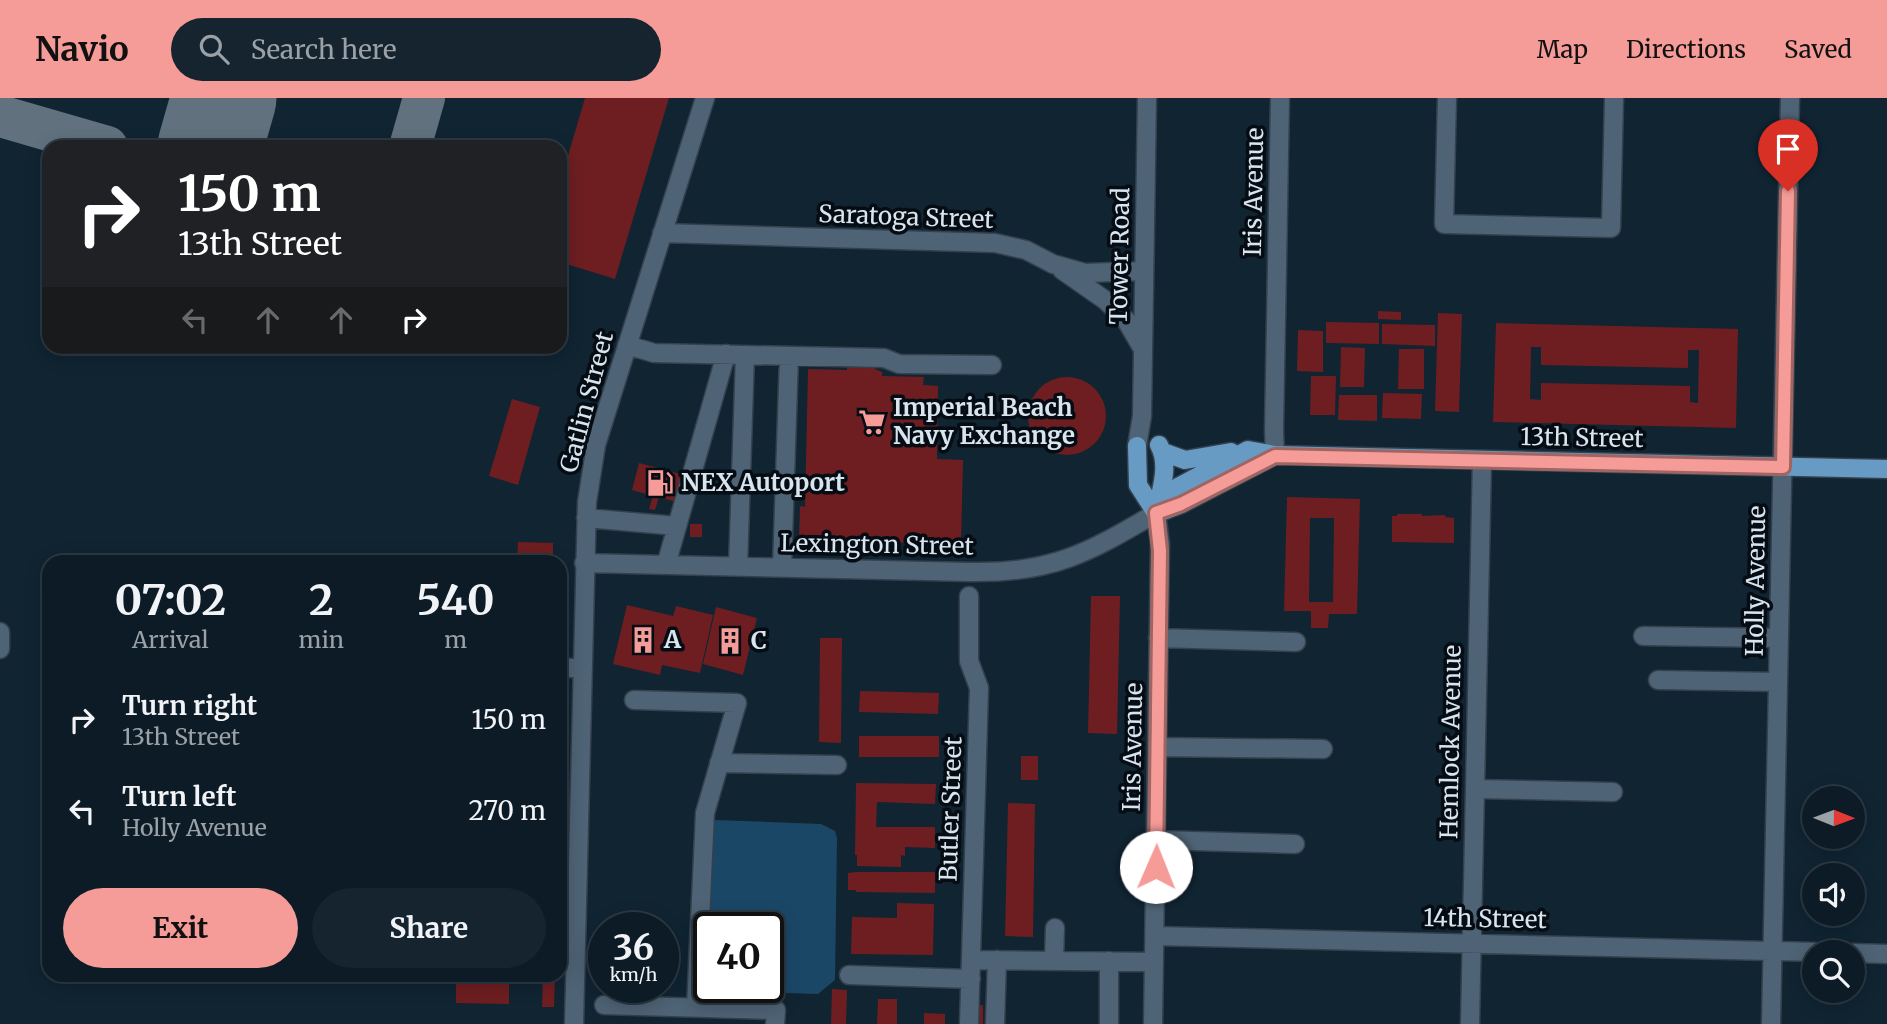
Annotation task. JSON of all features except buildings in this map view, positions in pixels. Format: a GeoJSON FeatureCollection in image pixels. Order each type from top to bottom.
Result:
{"type":"FeatureCollection","features":[{"type":"Feature","properties":{"kind":"main road","name":"Tower Road"},"geometry":{"type":"LineString","coordinates":[[1137,446],[1138,485],[1156,513]]}},
{"type":"Feature","properties":{"kind":"main road"},"geometry":{"type":"LineString","coordinates":[[1161,448],[1185,460],[1248,450]]}},
{"type":"Feature","properties":{"kind":"main road"},"geometry":{"type":"LineString","coordinates":[[1156,513],[1164,470],[1161,448]]}},
{"type":"Feature","properties":{"kind":"main road","name":"13th Street"},"geometry":{"type":"LineString","coordinates":[[1248,450],[1275,456],[1887,469]]}},
{"type":"Feature","properties":{"kind":"main road"},"geometry":{"type":"LineString","coordinates":[[1156,513],[1178,487],[1248,450]]}},
{"type":"Feature","properties":{"kind":"main road","name":"13th Street"},"geometry":{"type":"LineString","coordinates":[[1156,513],[1181,504],[1275,456]]}},
{"type":"Feature","properties":{"kind":"street","name":"Gatlin Street"},"geometry":{"type":"LineString","coordinates":[[574,1024],[584,563],[586,518],[596,445],[705,98]]}},
{"type":"Feature","properties":{"kind":"street","name":"Tower Road"},"geometry":{"type":"LineString","coordinates":[[1137,446],[1142,416],[1147,98]]}},
{"type":"Feature","properties":{"kind":"street","name":"Iris Avenue"},"geometry":{"type":"LineString","coordinates":[[1275,456],[1273,431],[1280,98]]}},
{"type":"Feature","properties":{"kind":"street"},"geometry":{"type":"LineString","coordinates":[[1447,98],[1444,224],[1611,228],[1614,98]]}},
{"type":"Feature","properties":{"kind":"street","name":"Holly Avenue"},"geometry":{"type":"LineString","coordinates":[[1770,1024],[1790,98]]}},
{"type":"Feature","properties":{"kind":"street","name":"Saratoga Street"},"geometry":{"type":"LineString","coordinates":[[662,233],[995,243],[1026,250],[1053,264],[1085,273],[1143,271]]}},
{"type":"Feature","properties":{"kind":"street"},"geometry":{"type":"LineString","coordinates":[[1053,264],[1105,300],[1126,320],[1143,348]]}},
{"type":"Feature","properties":{"kind":"street"},"geometry":{"type":"LineString","coordinates":[[627,345],[654,353],[884,358],[899,364],[992,365]]}},
{"type":"Feature","properties":{"kind":"street"},"geometry":{"type":"LineString","coordinates":[[666,565],[726,354]]}},
{"type":"Feature","properties":{"kind":"street"},"geometry":{"type":"LineString","coordinates":[[738,567],[745,355]]}},
{"type":"Feature","properties":{"kind":"street"},"geometry":{"type":"LineString","coordinates":[[782,568],[789,356]]}},
{"type":"Feature","properties":{"kind":"street"},"geometry":{"type":"LineString","coordinates":[[1142,416],[1161,448]]}},
{"type":"Feature","properties":{"kind":"street","name":"Hemlock Avenue"},"geometry":{"type":"LineString","coordinates":[[1470,1024],[1482,460]]}},
{"type":"Feature","properties":{"kind":"street","name":"Iris Avenue"},"geometry":{"type":"LineString","coordinates":[[1153,1024],[1160,544],[1156,513]]}},
{"type":"Feature","properties":{"kind":"street","name":"Lexington Street"},"geometry":{"type":"LineString","coordinates":[[584,563],[981,573],[1020,571],[1052,565],[1081,555],[1156,513]]}},
{"type":"Feature","properties":{"kind":"street"},"geometry":{"type":"LineString","coordinates":[[586,518],[677,526]]}},
{"type":"Feature","properties":{"kind":"street","name":"Butler Street"},"geometry":{"type":"LineString","coordinates":[[969,596],[969,661],[979,688],[969,1024]]}},
{"type":"Feature","properties":{"kind":"street"},"geometry":{"type":"LineString","coordinates":[[0,632],[0,649]]}},
{"type":"Feature","properties":{"kind":"street"},"geometry":{"type":"LineString","coordinates":[[1643,636],[1779,638]]}},
{"type":"Feature","properties":{"kind":"street"},"geometry":{"type":"LineString","coordinates":[[1158,638],[1296,642]]}},
{"type":"Feature","properties":{"kind":"street"},"geometry":{"type":"LineString","coordinates":[[567,668],[582,668]]}},
{"type":"Feature","properties":{"kind":"street"},"geometry":{"type":"LineString","coordinates":[[1658,680],[1778,682]]}},
{"type":"Feature","properties":{"kind":"street"},"geometry":{"type":"LineString","coordinates":[[634,700],[737,703],[705,813],[696,1008]]}},
{"type":"Feature","properties":{"kind":"street"},"geometry":{"type":"LineString","coordinates":[[1157,747],[1323,749]]}},
{"type":"Feature","properties":{"kind":"street"},"geometry":{"type":"LineString","coordinates":[[719,763],[837,765]]}},
{"type":"Feature","properties":{"kind":"street"},"geometry":{"type":"LineString","coordinates":[[1475,789],[1613,792]]}},
{"type":"Feature","properties":{"kind":"street"},"geometry":{"type":"LineString","coordinates":[[1157,841],[1295,844]]}},
{"type":"Feature","properties":{"kind":"street"},"geometry":{"type":"LineString","coordinates":[[1054,961],[1055,928]]}},
{"type":"Feature","properties":{"kind":"street","name":"14th Street"},"geometry":{"type":"LineString","coordinates":[[1155,936],[1802,952]]}},
{"type":"Feature","properties":{"kind":"street"},"geometry":{"type":"LineString","coordinates":[[1865,953],[1887,954]]}},
{"type":"Feature","properties":{"kind":"street"},"geometry":{"type":"LineString","coordinates":[[971,960],[1154,962]]}},
{"type":"Feature","properties":{"kind":"street"},"geometry":{"type":"LineString","coordinates":[[995,1024],[997,960]]}},
{"type":"Feature","properties":{"kind":"street"},"geometry":{"type":"LineString","coordinates":[[1109,961],[1109,1024]]}},
{"type":"Feature","properties":{"kind":"street"},"geometry":{"type":"LineString","coordinates":[[849,975],[971,979]]}},
{"type":"Feature","properties":{"kind":"street"},"geometry":{"type":"LineString","coordinates":[[604,1005],[775,1010],[775,1024]]}},
{"type":"Feature","properties":{"kind":"shaded area"},"geometry":{"type":"Polygon","coordinates":[[[709,822],[821,824],[835,831],[835,980],[818,994],[784,993],[784,912],[707,912],[709,822]]]}},
{"type":"Feature","properties":{"kind":"taxiway"},"geometry":{"type":"LineString","coordinates":[[412,140],[424,98]]}},
{"type":"Feature","properties":{"kind":"taxiway"},"geometry":{"type":"LineString","coordinates":[[0,116],[83,140]]}},
{"type":"Feature","properties":{"kind":"runway"},"geometry":{"type":"LineString","coordinates":[[212,140],[224,98]]}},
{"type":"Feature","properties":{"kind":"place","name":"Imperial Beach Navy Exchange"},"geometry":{"type":"Point","coordinates":[872,422]}},
{"type":"Feature","properties":{"kind":"place","name":"NEX Autoport"},"geometry":{"type":"Point","coordinates":[660,483]}},
{"type":"Feature","properties":{"kind":"place","name":"A"},"geometry":{"type":"Point","coordinates":[643,640]}},
{"type":"Feature","properties":{"kind":"place","name":"C"},"geometry":{"type":"Point","coordinates":[730,641]}},
{"type":"Feature","properties":{"kind":"route"},"geometry":{"type":"LineString","coordinates":[[1156,867],[1160,551],[1156,513],[1181,504],[1233,475],[1275,456],[1783,467],[1788,191]]}}]}
